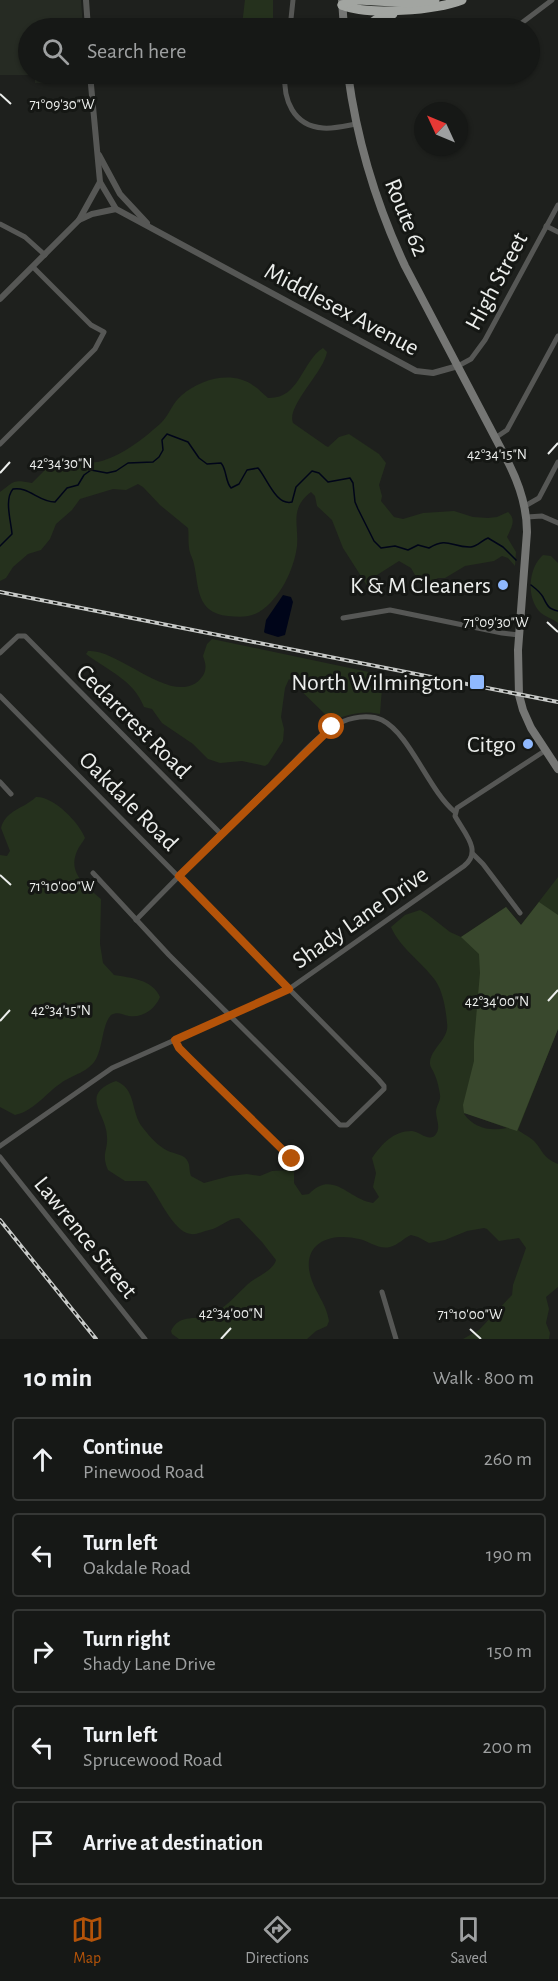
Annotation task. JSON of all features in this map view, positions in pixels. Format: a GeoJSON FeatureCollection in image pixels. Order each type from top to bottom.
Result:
{"type":"FeatureCollection","features":[{"type":"Feature","properties":{"kind":"highway"},"geometry":{"type":"LineString","coordinates":[[342,3],[358,0],[411,3],[435,0]]}},
{"type":"Feature","properties":{"kind":"highway"},"geometry":{"type":"LineString","coordinates":[[381,18],[462,0]]}},
{"type":"Feature","properties":{"kind":"highway"},"geometry":{"type":"LineString","coordinates":[[342,3],[356,10],[417,10]]}},
{"type":"Feature","properties":{"kind":"main road"},"geometry":{"type":"LineString","coordinates":[[342,3],[343,18]]}},
{"type":"Feature","properties":{"kind":"main road","name":"Route 62"},"geometry":{"type":"LineString","coordinates":[[350,84],[356,124],[370,176],[390,233],[458,366]]}},
{"type":"Feature","properties":{"kind":"main road"},"geometry":{"type":"LineString","coordinates":[[458,366],[514,474],[525,506],[527,517],[517,669],[520,700],[531,728],[558,769]]}},
{"type":"Feature","properties":{"kind":"street"},"geometry":{"type":"LineString","coordinates":[[86,0],[87,18]]}},
{"type":"Feature","properties":{"kind":"street"},"geometry":{"type":"LineString","coordinates":[[291,18],[292,0]]}},
{"type":"Feature","properties":{"kind":"street"},"geometry":{"type":"LineString","coordinates":[[528,18],[552,0]]}},
{"type":"Feature","properties":{"kind":"street"},"geometry":{"type":"LineString","coordinates":[[91,84],[100,182],[116,209]]}},
{"type":"Feature","properties":{"kind":"street"},"geometry":{"type":"LineString","coordinates":[[285,84],[287,100],[299,118],[308,124],[324,128],[356,124]]}},
{"type":"Feature","properties":{"kind":"street","name":"Middlesex Avenue"},"geometry":{"type":"LineString","coordinates":[[98,152],[115,187],[151,227]]}},
{"type":"Feature","properties":{"kind":"street"},"geometry":{"type":"LineString","coordinates":[[100,182],[112,184],[115,187]]}},
{"type":"Feature","properties":{"kind":"street"},"geometry":{"type":"LineString","coordinates":[[0,299],[79,220],[100,182]]}},
{"type":"Feature","properties":{"kind":"street"},"geometry":{"type":"LineString","coordinates":[[116,209],[120,194]]}},
{"type":"Feature","properties":{"kind":"street","name":"High Street"},"geometry":{"type":"LineString","coordinates":[[458,366],[471,359],[485,340],[558,205]]}},
{"type":"Feature","properties":{"kind":"street"},"geometry":{"type":"LineString","coordinates":[[79,220],[92,214],[116,209]]}},
{"type":"Feature","properties":{"kind":"street","name":"Middlesex Avenue"},"geometry":{"type":"LineString","coordinates":[[116,209],[416,371],[434,373],[458,366]]}},
{"type":"Feature","properties":{"kind":"street"},"geometry":{"type":"LineString","coordinates":[[0,224],[24,237],[45,255]]}},
{"type":"Feature","properties":{"kind":"street"},"geometry":{"type":"LineString","coordinates":[[546,226],[558,232]]}},
{"type":"Feature","properties":{"kind":"street"},"geometry":{"type":"LineString","coordinates":[[0,444],[95,349],[104,332],[90,324],[33,267]]}},
{"type":"Feature","properties":{"kind":"street"},"geometry":{"type":"LineString","coordinates":[[495,438],[507,430],[558,336]]}},
{"type":"Feature","properties":{"kind":"street"},"geometry":{"type":"LineString","coordinates":[[525,506],[539,498],[558,462]]}},
{"type":"Feature","properties":{"kind":"street"},"geometry":{"type":"LineString","coordinates":[[527,517],[542,516],[558,523]]}},
{"type":"Feature","properties":{"kind":"street"},"geometry":{"type":"LineString","coordinates":[[343,618],[390,610],[502,633],[519,634]]}},
{"type":"Feature","properties":{"kind":"street","name":"Cedarcrest Road"},"geometry":{"type":"LineString","coordinates":[[0,653],[22,634],[221,834]]}},
{"type":"Feature","properties":{"kind":"street","name":"Oakdale Road"},"geometry":{"type":"LineString","coordinates":[[0,696],[384,1086],[383,1090],[350,1122],[342,1126],[230,1015]]}},
{"type":"Feature","properties":{"kind":"street"},"geometry":{"type":"LineString","coordinates":[[136,920],[326,732],[342,722],[362,717],[380,719],[392,728],[440,795],[455,812],[472,846],[473,854],[520,913]]}},
{"type":"Feature","properties":{"kind":"street"},"geometry":{"type":"LineString","coordinates":[[455,812],[460,805],[546,750]]}},
{"type":"Feature","properties":{"kind":"street"},"geometry":{"type":"LineString","coordinates":[[0,782],[11,794]]}},
{"type":"Feature","properties":{"kind":"street","name":"Shady Lane Drive"},"geometry":{"type":"LineString","coordinates":[[0,1146],[106,1072],[289,989],[464,866],[473,854]]}},
{"type":"Feature","properties":{"kind":"street"},"geometry":{"type":"LineString","coordinates":[[93,873],[230,1015]]}},
{"type":"Feature","properties":{"kind":"street"},"geometry":{"type":"LineString","coordinates":[[175,1040],[179,1048],[292,1159]]}},
{"type":"Feature","properties":{"kind":"street","name":"Lawrence Street"},"geometry":{"type":"LineString","coordinates":[[0,1157],[145,1339]]}},
{"type":"Feature","properties":{"kind":"street"},"geometry":{"type":"LineString","coordinates":[[382,1292],[396,1339]]}},
{"type":"Feature","properties":{"kind":"shaded area"},"geometry":{"type":"Polygon","coordinates":[[[0,0],[81,0],[82,18],[18,18],[18,75],[0,75],[0,0]]]}},
{"type":"Feature","properties":{"kind":"green space"},"geometry":{"type":"Polygon","coordinates":[[[245,0],[273,0],[273,18],[243,18],[245,0]]]}},
{"type":"Feature","properties":{"kind":"green space"},"geometry":{"type":"Polygon","coordinates":[[[323,348],[327,352],[324,360],[295,408],[292,416],[293,423],[328,447],[339,437],[349,434],[379,454],[386,463],[379,485],[381,501],[394,517],[403,519],[423,513],[454,511],[473,517],[488,518],[508,512],[513,521],[507,537],[516,552],[515,566],[508,558],[502,556],[494,561],[465,566],[445,578],[438,578],[429,583],[415,575],[411,568],[399,561],[377,575],[372,587],[368,587],[343,548],[332,520],[317,506],[315,496],[311,492],[304,498],[297,511],[295,555],[285,583],[273,600],[259,612],[244,617],[218,614],[210,610],[201,598],[189,549],[188,528],[138,484],[126,490],[113,489],[80,499],[72,510],[56,524],[50,539],[41,550],[28,554],[13,567],[6,578],[0,581],[0,492],[9,485],[18,481],[32,483],[53,462],[62,457],[97,462],[126,450],[160,424],[182,395],[207,381],[217,378],[236,378],[254,386],[268,398],[279,397],[294,386],[316,354],[323,348]]]}},
{"type":"Feature","properties":{"kind":"green space"},"geometry":{"type":"Polygon","coordinates":[[[543,555],[551,556],[558,563],[558,623],[541,613],[536,607],[531,592],[534,568],[543,555]]]}},
{"type":"Feature","properties":{"kind":"green space"},"geometry":{"type":"Polygon","coordinates":[[[212,639],[383,675],[380,714],[356,713],[332,721],[289,679],[285,688],[281,717],[284,729],[283,741],[268,764],[265,766],[242,761],[220,763],[208,759],[193,744],[162,723],[152,709],[144,707],[127,683],[86,654],[88,651],[101,653],[163,683],[178,687],[191,686],[204,674],[206,667],[203,656],[207,644],[212,639]]]}},
{"type":"Feature","properties":{"kind":"green space"},"geometry":{"type":"Polygon","coordinates":[[[36,797],[50,801],[65,811],[85,838],[77,851],[75,866],[80,879],[101,899],[100,944],[103,963],[114,975],[152,986],[160,997],[152,1009],[144,1014],[111,1015],[93,1063],[61,1083],[28,1110],[15,1115],[0,1107],[0,855],[7,856],[10,851],[1,828],[11,813],[36,797]]]}},
{"type":"Feature","properties":{"kind":"green space"},"geometry":{"type":"Polygon","coordinates":[[[558,877],[558,1029],[518,1130],[534,1141],[546,1157],[558,1164],[558,1287],[546,1297],[549,1309],[546,1323],[550,1333],[549,1339],[463,1339],[479,1330],[512,1295],[513,1285],[526,1248],[519,1238],[499,1241],[484,1228],[429,1243],[411,1235],[396,1245],[386,1248],[350,1237],[324,1240],[312,1251],[309,1269],[329,1321],[327,1326],[316,1331],[307,1339],[179,1339],[172,1334],[171,1331],[179,1321],[206,1316],[222,1308],[248,1284],[272,1267],[276,1260],[239,1218],[198,1233],[184,1232],[172,1220],[146,1181],[125,1181],[108,1170],[105,1156],[106,1128],[96,1099],[99,1092],[116,1081],[123,1085],[130,1095],[139,1122],[154,1141],[164,1149],[187,1159],[191,1176],[204,1183],[230,1176],[247,1174],[260,1176],[272,1171],[291,1170],[294,1172],[294,1183],[302,1195],[309,1194],[326,1184],[341,1188],[364,1201],[373,1203],[379,1197],[373,1187],[376,1173],[372,1158],[380,1148],[399,1133],[412,1131],[431,1137],[437,1131],[436,1112],[440,1095],[430,1064],[447,1029],[445,1007],[438,984],[405,948],[391,927],[405,915],[420,910],[450,932],[461,937],[506,907],[521,925],[558,877]],[[465,1113],[468,1119],[483,1128],[507,1128],[465,1113]]]}},
{"type":"Feature","properties":{"kind":"green space"},"geometry":{"type":"Polygon","coordinates":[[[539,902],[558,915],[558,1029],[517,1131],[464,1113],[463,1105],[474,1061],[480,973],[479,954],[461,937],[506,907],[521,925],[539,902]]]}},
{"type":"Feature","properties":{"kind":"water"},"geometry":{"type":"Polygon","coordinates":[[[283,595],[291,597],[293,602],[285,635],[278,637],[264,632],[266,620],[283,595]]]}},
{"type":"Feature","properties":{"kind":"waterway"},"geometry":{"type":"LineString","coordinates":[[0,546],[12,534],[8,504],[13,489],[24,490],[44,500],[55,502],[67,488],[78,485],[84,475],[91,470],[107,473],[116,471],[128,463],[153,462],[163,450],[162,440],[167,434],[188,442],[199,458],[207,464],[221,463],[231,488],[239,484],[247,470],[258,468],[272,490],[286,502],[292,502],[296,487],[312,471],[319,473],[328,482],[350,478],[358,509],[374,541],[381,548],[395,546],[408,550],[418,545],[429,548],[441,543],[471,547],[488,538],[503,547],[516,560]]}},
{"type":"Feature","properties":{"kind":"waterway"},"geometry":{"type":"LineString","coordinates":[[531,585],[540,593],[548,606],[558,611]]}},
{"type":"Feature","properties":{"kind":"railway"},"geometry":{"type":"LineString","coordinates":[[0,592],[558,702]]}},
{"type":"Feature","properties":{"kind":"railway"},"geometry":{"type":"LineString","coordinates":[[0,1220],[96,1339]]}},
{"type":"Feature","properties":{"kind":"place","name":"K & M Cleaners"},"geometry":{"type":"Point","coordinates":[503,585]}},
{"type":"Feature","properties":{"kind":"place","name":"North Wilmington"},"geometry":{"type":"Point","coordinates":[477,682]}},
{"type":"Feature","properties":{"kind":"place","name":"Citgo"},"geometry":{"type":"Point","coordinates":[528,744]}},
{"type":"Feature","properties":{"kind":"route"},"geometry":{"type":"LineString","coordinates":[[292,1159],[179,1048],[175,1040],[289,989],[179,876],[332,727]]}}]}
